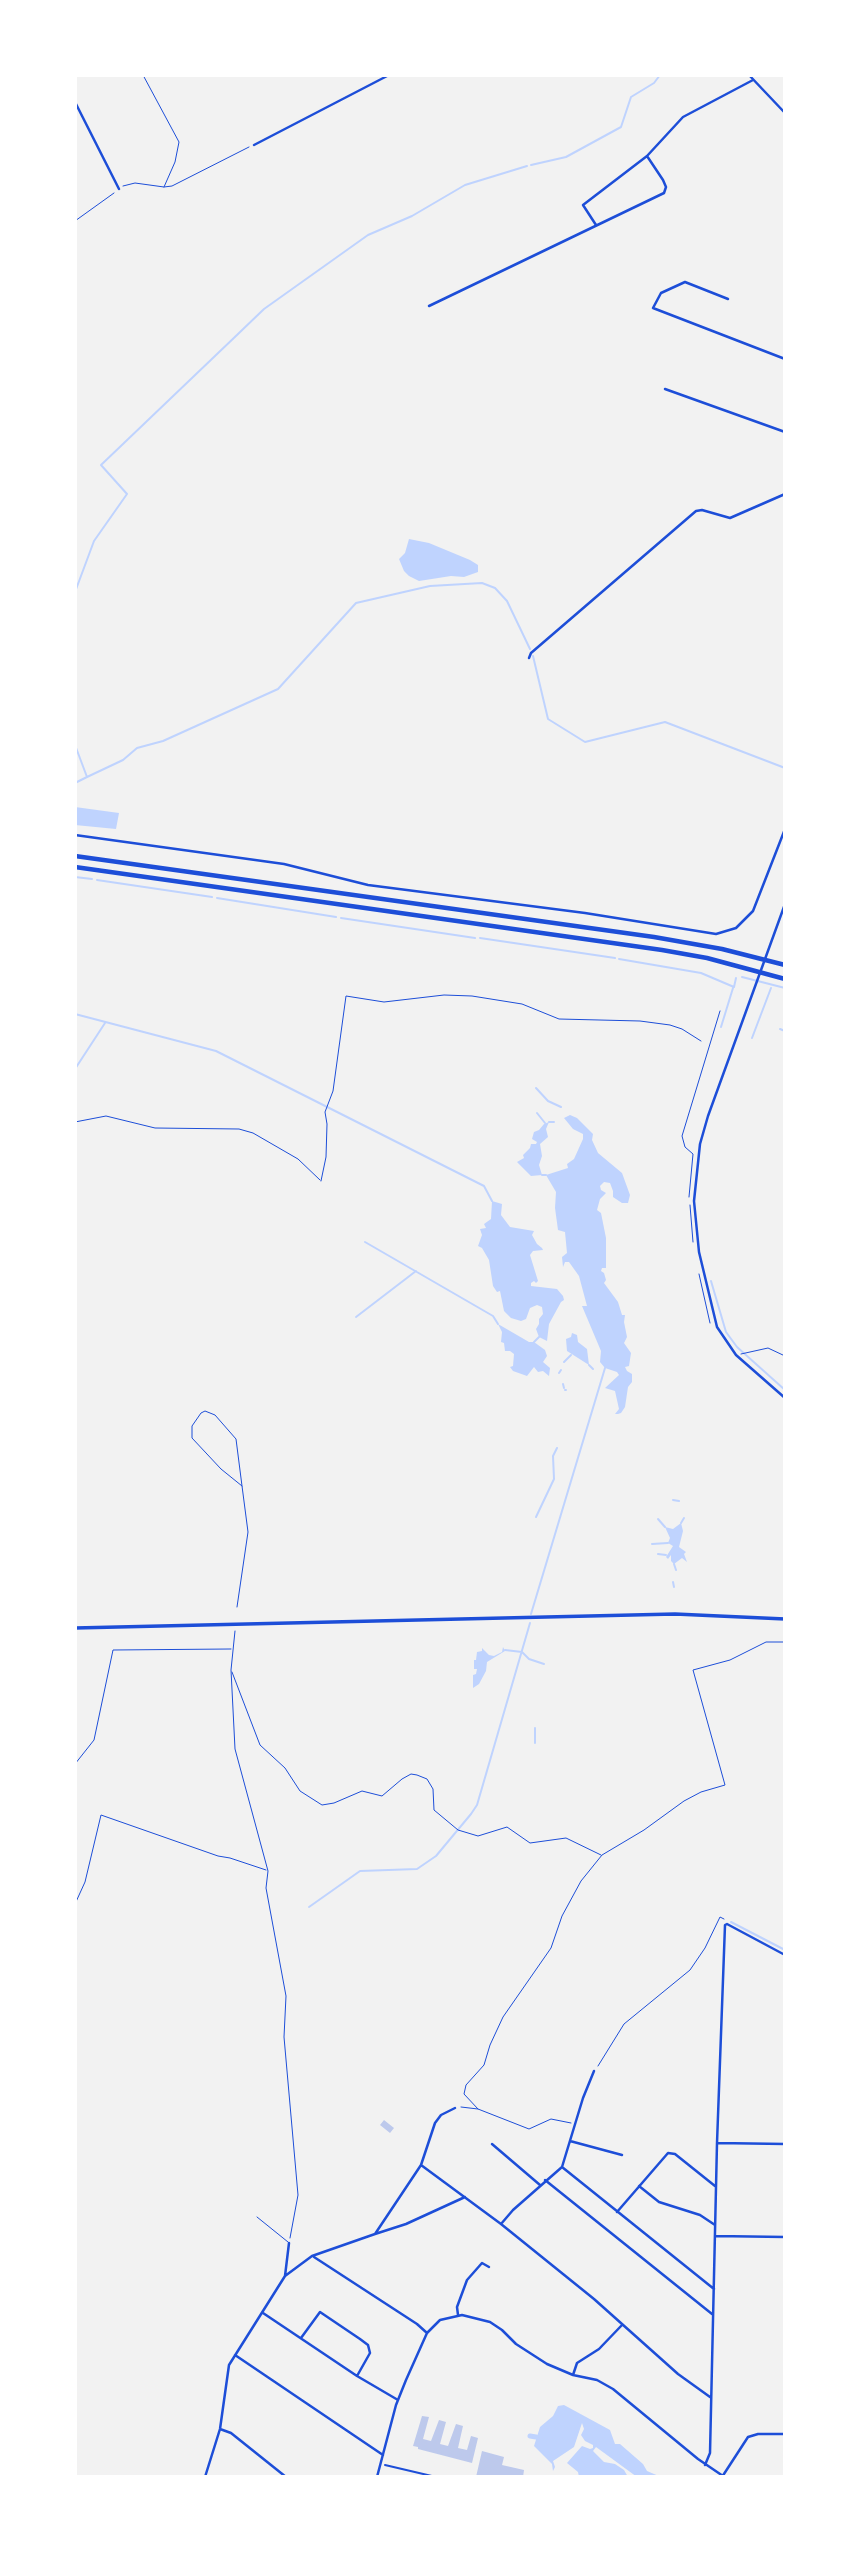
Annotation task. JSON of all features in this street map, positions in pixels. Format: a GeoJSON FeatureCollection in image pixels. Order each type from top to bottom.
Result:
{"type":"FeatureCollection","features":[{"type":"Feature","properties":{"kind":"highway"},"geometry":{"type":"LineString","coordinates":[[75,856],[654,937],[730,951],[785,965]]}},
{"type":"Feature","properties":{"kind":"highway"},"geometry":{"type":"LineString","coordinates":[[75,867],[662,950],[707,958],[785,979]]}},
{"type":"Feature","properties":{"kind":"main road"},"geometry":{"type":"LineString","coordinates":[[75,1628],[675,1614],[785,1619]]}},
{"type":"Feature","properties":{"kind":"street"},"geometry":{"type":"LineString","coordinates":[[254,145],[389,75]]}},
{"type":"Feature","properties":{"kind":"street"},"geometry":{"type":"LineString","coordinates":[[749,75],[785,113]]}},
{"type":"Feature","properties":{"kind":"street"},"geometry":{"type":"LineString","coordinates":[[596,225],[583,205],[647,156],[683,117],[754,80]]}},
{"type":"Feature","properties":{"kind":"street"},"geometry":{"type":"LineString","coordinates":[[75,103],[119,189]]}},
{"type":"Feature","properties":{"kind":"street"},"geometry":{"type":"LineString","coordinates":[[429,306],[664,193],[666,187],[663,180],[647,156]]}},
{"type":"Feature","properties":{"kind":"street"},"geometry":{"type":"LineString","coordinates":[[728,299],[685,282],[661,293],[653,307],[785,359]]}},
{"type":"Feature","properties":{"kind":"street"},"geometry":{"type":"LineString","coordinates":[[665,389],[785,432]]}},
{"type":"Feature","properties":{"kind":"street"},"geometry":{"type":"LineString","coordinates":[[529,658],[531,653],[696,511],[702,510],[730,518],[785,494]]}},
{"type":"Feature","properties":{"kind":"street"},"geometry":{"type":"LineString","coordinates":[[75,835],[284,864],[368,885],[585,913],[716,934],[736,928],[753,911],[785,829]]}},
{"type":"Feature","properties":{"kind":"street"},"geometry":{"type":"LineString","coordinates":[[785,904],[706,1124],[694,1183],[695,1226],[711,1308],[721,1335],[736,1355],[785,1398]]}},
{"type":"Feature","properties":{"kind":"street"},"geometry":{"type":"LineString","coordinates":[[705,2465],[710,2454],[717,2143],[724,1931],[727,1924],[785,1955]]}},
{"type":"Feature","properties":{"kind":"street"},"geometry":{"type":"LineString","coordinates":[[501,2224],[545,2180],[562,2167],[594,2071]]}},
{"type":"Feature","properties":{"kind":"street"},"geometry":{"type":"LineString","coordinates":[[375,2234],[421,2165],[435,2123],[441,2115],[456,2108]]}},
{"type":"Feature","properties":{"kind":"street"},"geometry":{"type":"LineString","coordinates":[[570,2141],[622,2155]]}},
{"type":"Feature","properties":{"kind":"street"},"geometry":{"type":"LineString","coordinates":[[717,2143],[785,2144]]}},
{"type":"Feature","properties":{"kind":"street"},"geometry":{"type":"LineString","coordinates":[[492,2144],[540,2185]]}},
{"type":"Feature","properties":{"kind":"street"},"geometry":{"type":"LineString","coordinates":[[617,2212],[666,2154],[671,2152],[716,2187]]}},
{"type":"Feature","properties":{"kind":"street"},"geometry":{"type":"LineString","coordinates":[[421,2165],[501,2224],[710,2398]]}},
{"type":"Feature","properties":{"kind":"street"},"geometry":{"type":"LineString","coordinates":[[562,2167],[714,2288]]}},
{"type":"Feature","properties":{"kind":"street"},"geometry":{"type":"LineString","coordinates":[[545,2180],[713,2314]]}},
{"type":"Feature","properties":{"kind":"street"},"geometry":{"type":"LineString","coordinates":[[639,2186],[659,2202],[700,2215],[715,2225]]}},
{"type":"Feature","properties":{"kind":"street"},"geometry":{"type":"LineString","coordinates":[[205,2477],[220,2429],[229,2365],[285,2276],[312,2256],[406,2224],[465,2197]]}},
{"type":"Feature","properties":{"kind":"street"},"geometry":{"type":"LineString","coordinates":[[715,2236],[785,2237]]}},
{"type":"Feature","properties":{"kind":"street"},"geometry":{"type":"LineString","coordinates":[[285,2276],[289,2244]]}},
{"type":"Feature","properties":{"kind":"street"},"geometry":{"type":"LineString","coordinates":[[312,2256],[427,2333]]}},
{"type":"Feature","properties":{"kind":"street"},"geometry":{"type":"LineString","coordinates":[[458,2315],[457,2307],[467,2280],[482,2263],[489,2267]]}},
{"type":"Feature","properties":{"kind":"street"},"geometry":{"type":"LineString","coordinates":[[301,2338],[320,2312],[360,2339],[368,2345],[370,2353],[357,2376]]}},
{"type":"Feature","properties":{"kind":"street"},"geometry":{"type":"LineString","coordinates":[[263,2313],[398,2400]]}},
{"type":"Feature","properties":{"kind":"street"},"geometry":{"type":"LineString","coordinates":[[377,2477],[398,2400],[427,2333],[440,2320],[458,2315],[494,2324],[521,2348],[551,2367],[597,2380],[613,2389],[705,2465],[723,2476],[748,2437],[758,2434],[785,2434]]}},
{"type":"Feature","properties":{"kind":"street"},"geometry":{"type":"LineString","coordinates":[[573,2375],[577,2363],[599,2349],[622,2325]]}},
{"type":"Feature","properties":{"kind":"street"},"geometry":{"type":"LineString","coordinates":[[235,2355],[383,2455]]}},
{"type":"Feature","properties":{"kind":"street"},"geometry":{"type":"LineString","coordinates":[[220,2429],[231,2433],[286,2477]]}},
{"type":"Feature","properties":{"kind":"street"},"geometry":{"type":"LineString","coordinates":[[384,2465],[436,2477]]}},
{"type":"Feature","properties":{"kind":"lane"},"geometry":{"type":"LineString","coordinates":[[257,2217],[289,2244]]}},
{"type":"Feature","properties":{"kind":"path"},"geometry":{"type":"LineString","coordinates":[[143,75],[179,142],[175,162],[164,187]]}},
{"type":"Feature","properties":{"kind":"path"},"geometry":{"type":"LineString","coordinates":[[75,221],[119,189],[135,183],[172,186],[254,145]]}},
{"type":"Feature","properties":{"kind":"path"},"geometry":{"type":"LineString","coordinates":[[75,1122],[106,1116],[155,1128],[239,1129],[253,1133],[298,1158],[321,1181],[326,1157],[325,1112],[334,1091],[346,996],[384,1002],[444,995],[472,996],[522,1004],[559,1019],[640,1021],[670,1025],[701,1041]]}},
{"type":"Feature","properties":{"kind":"path"},"geometry":{"type":"LineString","coordinates":[[690,1209],[693,1154],[685,1147],[682,1136],[720,1011]]}},
{"type":"Feature","properties":{"kind":"path"},"geometry":{"type":"LineString","coordinates":[[701,1281],[710,1323]]}},
{"type":"Feature","properties":{"kind":"path"},"geometry":{"type":"LineString","coordinates":[[736,1355],[768,1348],[785,1356]]}},
{"type":"Feature","properties":{"kind":"path"},"geometry":{"type":"LineString","coordinates":[[237,1607],[248,1532],[236,1438],[215,1415],[205,1411],[201,1413],[192,1426],[192,1438],[221,1469],[242,1486]]}},
{"type":"Feature","properties":{"kind":"path"},"geometry":{"type":"LineString","coordinates":[[235,1632],[231,1670],[235,1749],[268,1871],[266,1888],[286,1996],[284,2037],[298,2195],[289,2244]]}},
{"type":"Feature","properties":{"kind":"path"},"geometry":{"type":"LineString","coordinates":[[478,2109],[464,2094],[466,2085],[484,2065],[503,2017],[551,1948],[562,1916],[581,1881],[602,1855],[644,1830],[684,1801],[701,1792],[725,1785],[693,1670],[730,1660],[766,1642],[785,1642]]}},
{"type":"Feature","properties":{"kind":"path"},"geometry":{"type":"LineString","coordinates":[[75,1764],[93,1740],[113,1650],[233,1648]]}},
{"type":"Feature","properties":{"kind":"path"},"geometry":{"type":"LineString","coordinates":[[231,1670],[260,1745],[285,1768],[300,1791],[322,1805],[362,1791],[382,1797],[402,1779],[411,1774],[417,1775],[427,1779],[433,1788],[434,1811],[458,1830],[478,1836],[507,1827],[530,1843],[566,1838],[602,1855]]}},
{"type":"Feature","properties":{"kind":"path"},"geometry":{"type":"LineString","coordinates":[[75,1904],[85,1882],[101,1815],[268,1871]]}},
{"type":"Feature","properties":{"kind":"path"},"geometry":{"type":"LineString","coordinates":[[594,2071],[624,2024],[690,1970],[722,1916],[727,1924]]}},
{"type":"Feature","properties":{"kind":"path"},"geometry":{"type":"LineString","coordinates":[[456,2108],[465,2106],[478,2109],[529,2129],[551,2119],[575,2124]]}},
{"type":"Feature","properties":{"kind":"water"},"geometry":{"type":"Polygon","coordinates":[[[409,539],[429,543],[470,560],[478,565],[478,572],[464,577],[451,576],[419,581],[404,571],[399,559],[405,553],[409,539]]]}},
{"type":"Feature","properties":{"kind":"water"},"geometry":{"type":"Polygon","coordinates":[[[75,807],[119,813],[116,829],[75,825],[75,807]]]}},
{"type":"Feature","properties":{"kind":"water"},"geometry":{"type":"Polygon","coordinates":[[[570,1115],[577,1118],[593,1134],[592,1140],[598,1153],[622,1173],[630,1195],[628,1203],[622,1203],[613,1197],[610,1183],[604,1182],[600,1186],[606,1193],[600,1199],[597,1210],[601,1213],[606,1238],[606,1268],[601,1271],[606,1280],[604,1283],[618,1302],[622,1315],[625,1315],[627,1337],[624,1343],[631,1353],[629,1366],[625,1367],[632,1374],[632,1382],[628,1387],[625,1407],[618,1414],[615,1414],[619,1409],[615,1391],[605,1388],[619,1375],[605,1368],[600,1362],[601,1351],[582,1306],[587,1306],[579,1276],[569,1262],[565,1262],[563,1267],[562,1257],[567,1253],[565,1232],[558,1230],[556,1192],[546,1175],[568,1168],[567,1164],[574,1159],[583,1139],[583,1134],[573,1129],[564,1118],[570,1115]]]}},
{"type":"Feature","properties":{"kind":"water"},"geometry":{"type":"Polygon","coordinates":[[[549,1122],[546,1129],[548,1137],[540,1144],[542,1156],[539,1165],[542,1175],[531,1176],[517,1162],[524,1158],[523,1155],[531,1144],[536,1144],[532,1139],[534,1132],[549,1122]]]}},
{"type":"Feature","properties":{"kind":"water"},"geometry":{"type":"Polygon","coordinates":[[[492,1201],[502,1204],[501,1215],[510,1227],[534,1231],[532,1235],[543,1250],[533,1251],[530,1255],[538,1281],[531,1283],[531,1286],[557,1289],[563,1296],[564,1300],[549,1324],[547,1341],[539,1337],[536,1329],[543,1314],[542,1307],[537,1305],[530,1308],[526,1319],[521,1321],[511,1318],[504,1311],[500,1291],[497,1292],[493,1286],[489,1260],[478,1246],[482,1235],[480,1229],[486,1228],[484,1224],[491,1219],[492,1201]]]}},
{"type":"Feature","properties":{"kind":"water"},"geometry":{"type":"Polygon","coordinates":[[[498,1324],[545,1350],[547,1356],[543,1362],[550,1368],[549,1376],[543,1371],[538,1372],[534,1367],[527,1376],[513,1371],[510,1367],[513,1366],[514,1354],[505,1351],[498,1324]]]}},
{"type":"Feature","properties":{"kind":"water"},"geometry":{"type":"Polygon","coordinates":[[[572,1333],[577,1335],[578,1342],[587,1349],[589,1365],[567,1351],[566,1339],[571,1337],[572,1333]]]}},
{"type":"Feature","properties":{"kind":"water"},"geometry":{"type":"Polygon","coordinates":[[[681,1523],[683,1531],[679,1547],[686,1552],[684,1554],[687,1562],[682,1558],[674,1564],[671,1555],[668,1559],[666,1557],[673,1546],[668,1543],[670,1538],[665,1527],[673,1529],[681,1523]]]}},
{"type":"Feature","properties":{"kind":"water"},"geometry":{"type":"Polygon","coordinates":[[[503,1647],[505,1651],[487,1662],[486,1671],[479,1684],[473,1688],[477,1652],[482,1651],[482,1648],[494,1656],[502,1652],[503,1647]]]}},
{"type":"Feature","properties":{"kind":"water"},"geometry":{"type":"Polygon","coordinates":[[[564,2405],[610,2430],[615,2444],[620,2444],[643,2464],[647,2471],[661,2477],[637,2477],[596,2447],[593,2451],[604,2462],[615,2464],[624,2470],[628,2477],[579,2477],[578,2472],[567,2463],[582,2446],[593,2448],[581,2435],[584,2429],[582,2423],[574,2447],[553,2461],[553,2471],[552,2464],[534,2446],[540,2427],[553,2416],[558,2406],[564,2405]]]}},
{"type":"Feature","properties":{"kind":"building"},"geometry":{"type":"Polygon","coordinates":[[[384,2120],[394,2128],[390,2133],[380,2125],[384,2120]]]}},
{"type":"Feature","properties":{"kind":"building"},"geometry":{"type":"Polygon","coordinates":[[[422,2416],[429,2417],[423,2439],[431,2441],[439,2420],[446,2422],[440,2444],[448,2446],[456,2424],[463,2426],[458,2448],[467,2450],[471,2436],[478,2438],[472,2463],[413,2446],[422,2416]]]}},
{"type":"Feature","properties":{"kind":"building"},"geometry":{"type":"Polygon","coordinates":[[[482,2451],[504,2457],[502,2465],[524,2470],[523,2477],[476,2477],[482,2451]]]}},
{"type":"Feature","properties":{"kind":"waterway"},"geometry":{"type":"LineString","coordinates":[[531,165],[566,157],[621,127],[631,97],[654,83],[660,75]]}},
{"type":"Feature","properties":{"kind":"waterway"},"geometry":{"type":"LineString","coordinates":[[75,592],[94,541],[127,494],[101,465],[264,309],[368,235],[412,216],[465,185],[527,166]]}},
{"type":"Feature","properties":{"kind":"waterway"},"geometry":{"type":"LineString","coordinates":[[87,777],[123,760],[137,748],[163,741],[278,689],[356,603],[430,586],[482,583],[495,588],[507,601],[530,649]]}},
{"type":"Feature","properties":{"kind":"waterway"},"geometry":{"type":"LineString","coordinates":[[533,656],[548,719],[585,742],[665,722],[785,768]]}},
{"type":"Feature","properties":{"kind":"waterway"},"geometry":{"type":"LineString","coordinates":[[75,745],[87,777],[75,783]]}},
{"type":"Feature","properties":{"kind":"waterway"},"geometry":{"type":"LineString","coordinates":[[75,877],[92,879]]}},
{"type":"Feature","properties":{"kind":"waterway"},"geometry":{"type":"LineString","coordinates":[[97,880],[212,897]]}},
{"type":"Feature","properties":{"kind":"waterway"},"geometry":{"type":"LineString","coordinates":[[217,898],[336,917]]}},
{"type":"Feature","properties":{"kind":"waterway"},"geometry":{"type":"LineString","coordinates":[[341,918],[475,938]]}},
{"type":"Feature","properties":{"kind":"waterway"},"geometry":{"type":"LineString","coordinates":[[480,938],[615,958]]}},
{"type":"Feature","properties":{"kind":"waterway"},"geometry":{"type":"LineString","coordinates":[[619,959],[701,973],[734,987],[736,978]]}},
{"type":"Feature","properties":{"kind":"waterway"},"geometry":{"type":"LineString","coordinates":[[742,977],[785,988]]}},
{"type":"Feature","properties":{"kind":"waterway"},"geometry":{"type":"LineString","coordinates":[[721,1027],[733,988]]}},
{"type":"Feature","properties":{"kind":"waterway"},"geometry":{"type":"LineString","coordinates":[[752,1038],[771,988]]}},
{"type":"Feature","properties":{"kind":"waterway"},"geometry":{"type":"LineString","coordinates":[[75,1014],[216,1051],[484,1186],[492,1201]]}},
{"type":"Feature","properties":{"kind":"waterway"},"geometry":{"type":"LineString","coordinates":[[75,1069],[105,1023]]}},
{"type":"Feature","properties":{"kind":"waterway"},"geometry":{"type":"LineString","coordinates":[[780,1029],[785,1031]]}},
{"type":"Feature","properties":{"kind":"waterway"},"geometry":{"type":"LineString","coordinates":[[536,1088],[548,1101],[561,1107]]}},
{"type":"Feature","properties":{"kind":"waterway"},"geometry":{"type":"LineString","coordinates":[[537,1113],[545,1123]]}},
{"type":"Feature","properties":{"kind":"waterway"},"geometry":{"type":"LineString","coordinates":[[549,1122],[554,1122]]}},
{"type":"Feature","properties":{"kind":"waterway"},"geometry":{"type":"LineString","coordinates":[[365,1242],[493,1316],[498,1324]]}},
{"type":"Feature","properties":{"kind":"waterway"},"geometry":{"type":"LineString","coordinates":[[356,1317],[416,1271]]}},
{"type":"Feature","properties":{"kind":"waterway"},"geometry":{"type":"LineString","coordinates":[[711,1281],[726,1332],[737,1347],[785,1390]]}},
{"type":"Feature","properties":{"kind":"waterway"},"geometry":{"type":"LineString","coordinates":[[534,1342],[539,1337]]}},
{"type":"Feature","properties":{"kind":"waterway"},"geometry":{"type":"LineString","coordinates":[[564,1362],[571,1355]]}},
{"type":"Feature","properties":{"kind":"waterway"},"geometry":{"type":"LineString","coordinates":[[589,1365],[593,1369]]}},
{"type":"Feature","properties":{"kind":"waterway"},"geometry":{"type":"LineString","coordinates":[[531,1614],[605,1368]]}},
{"type":"Feature","properties":{"kind":"waterway"},"geometry":{"type":"LineString","coordinates":[[563,1384],[564,1388]]}},
{"type":"Feature","properties":{"kind":"waterway"},"geometry":{"type":"LineString","coordinates":[[536,1517],[554,1479],[553,1456],[557,1448]]}},
{"type":"Feature","properties":{"kind":"waterway"},"geometry":{"type":"LineString","coordinates":[[673,1500],[679,1501]]}},
{"type":"Feature","properties":{"kind":"waterway"},"geometry":{"type":"LineString","coordinates":[[681,1523],[684,1518]]}},
{"type":"Feature","properties":{"kind":"waterway"},"geometry":{"type":"LineString","coordinates":[[658,1519],[665,1527]]}},
{"type":"Feature","properties":{"kind":"waterway"},"geometry":{"type":"LineString","coordinates":[[652,1544],[668,1543]]}},
{"type":"Feature","properties":{"kind":"waterway"},"geometry":{"type":"LineString","coordinates":[[658,1554],[666,1555]]}},
{"type":"Feature","properties":{"kind":"waterway"},"geometry":{"type":"LineString","coordinates":[[674,1564],[676,1570]]}},
{"type":"Feature","properties":{"kind":"waterway"},"geometry":{"type":"LineString","coordinates":[[673,1582],[674,1587]]}},
{"type":"Feature","properties":{"kind":"waterway"},"geometry":{"type":"LineString","coordinates":[[309,1907],[360,1871],[417,1869],[436,1856],[471,1814],[477,1805],[530,1623]]}},
{"type":"Feature","properties":{"kind":"waterway"},"geometry":{"type":"LineString","coordinates":[[505,1650],[522,1652],[529,1659],[544,1664]]}},
{"type":"Feature","properties":{"kind":"waterway"},"geometry":{"type":"LineString","coordinates":[[535,1728],[535,1743]]}},
{"type":"Feature","properties":{"kind":"waterway"},"geometry":{"type":"LineString","coordinates":[[731,1922],[785,1950]]}},
{"type":"Feature","properties":{"kind":"waterway"},"geometry":{"type":"LineString","coordinates":[[530,2436],[536,2437]]}}]}
